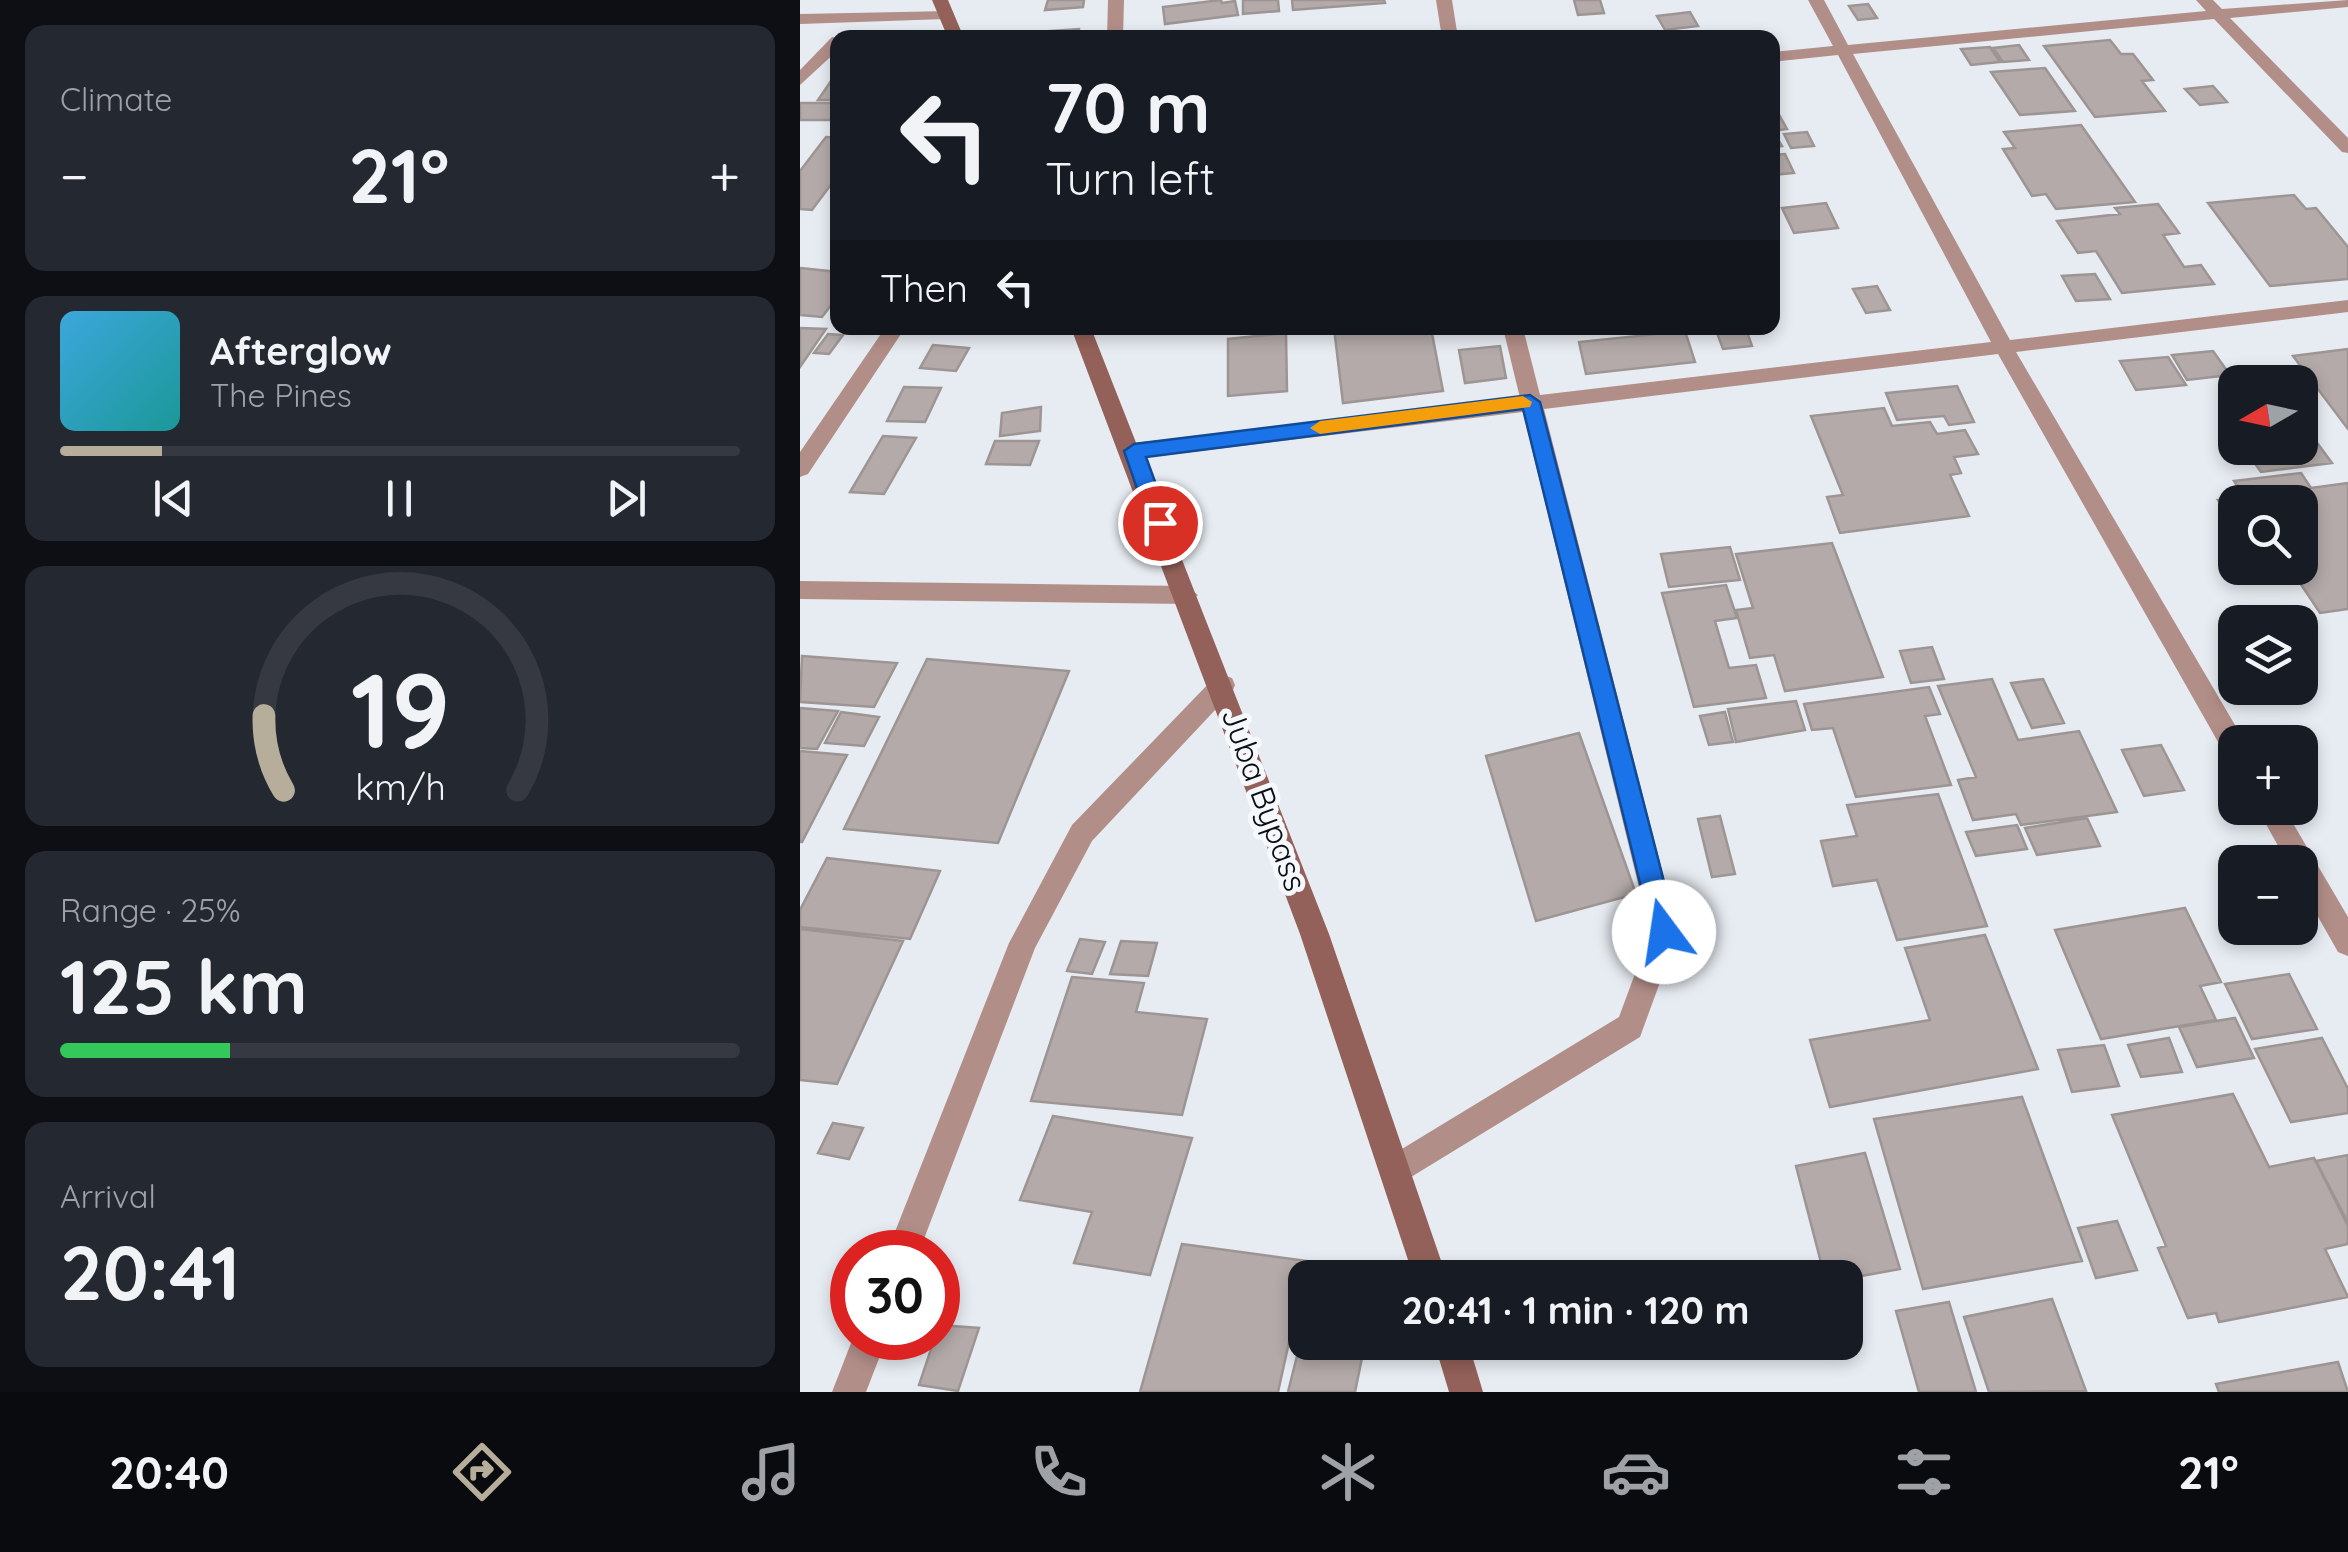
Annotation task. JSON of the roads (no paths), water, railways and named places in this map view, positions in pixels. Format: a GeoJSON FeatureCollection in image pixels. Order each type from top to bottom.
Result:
{"type":"FeatureCollection","features":[{"type":"Feature","properties":{"kind":"main road","name":"Juba Bypass"},"geometry":{"type":"LineString","coordinates":[[1084,335],[1134,451],[1224,686],[1398,1169],[1426,1260]]}},
{"type":"Feature","properties":{"kind":"main road"},"geometry":{"type":"LineString","coordinates":[[1456,1360],[1466,1392]]}},
{"type":"Feature","properties":{"kind":"street"},"geometry":{"type":"LineString","coordinates":[[1115,30],[1116,0]]}},
{"type":"Feature","properties":{"kind":"street"},"geometry":{"type":"LineString","coordinates":[[1444,0],[1449,30]]}},
{"type":"Feature","properties":{"kind":"street"},"geometry":{"type":"LineString","coordinates":[[1816,0],[2004,348],[2222,725]]}},
{"type":"Feature","properties":{"kind":"street"},"geometry":{"type":"LineString","coordinates":[[2204,0],[2348,148]]}},
{"type":"Feature","properties":{"kind":"street"},"geometry":{"type":"LineString","coordinates":[[1780,56],[2348,2]]}},
{"type":"Feature","properties":{"kind":"street"},"geometry":{"type":"LineString","coordinates":[[800,19],[858,18],[943,7]]}},
{"type":"Feature","properties":{"kind":"street"},"geometry":{"type":"LineString","coordinates":[[847,30],[858,18]]}},
{"type":"Feature","properties":{"kind":"street"},"geometry":{"type":"LineString","coordinates":[[800,80],[830,48]]}},
{"type":"Feature","properties":{"kind":"street"},"geometry":{"type":"LineString","coordinates":[[1134,451],[2348,306]]}},
{"type":"Feature","properties":{"kind":"street"},"geometry":{"type":"LineString","coordinates":[[800,469],[890,335]]}},
{"type":"Feature","properties":{"kind":"street"},"geometry":{"type":"LineString","coordinates":[[1398,1169],[1630,1027],[1664,932],[1515,335]]}},
{"type":"Feature","properties":{"kind":"street"},"geometry":{"type":"LineString","coordinates":[[800,590],[1186,595]]}},
{"type":"Feature","properties":{"kind":"street"},"geometry":{"type":"LineString","coordinates":[[912,1230],[1023,943],[1082,833],[1224,686]]}},
{"type":"Feature","properties":{"kind":"street"},"geometry":{"type":"LineString","coordinates":[[2280,825],[2348,943]]}},
{"type":"Feature","properties":{"kind":"street"},"geometry":{"type":"LineString","coordinates":[[849,1392],[861,1360]]}}]}
